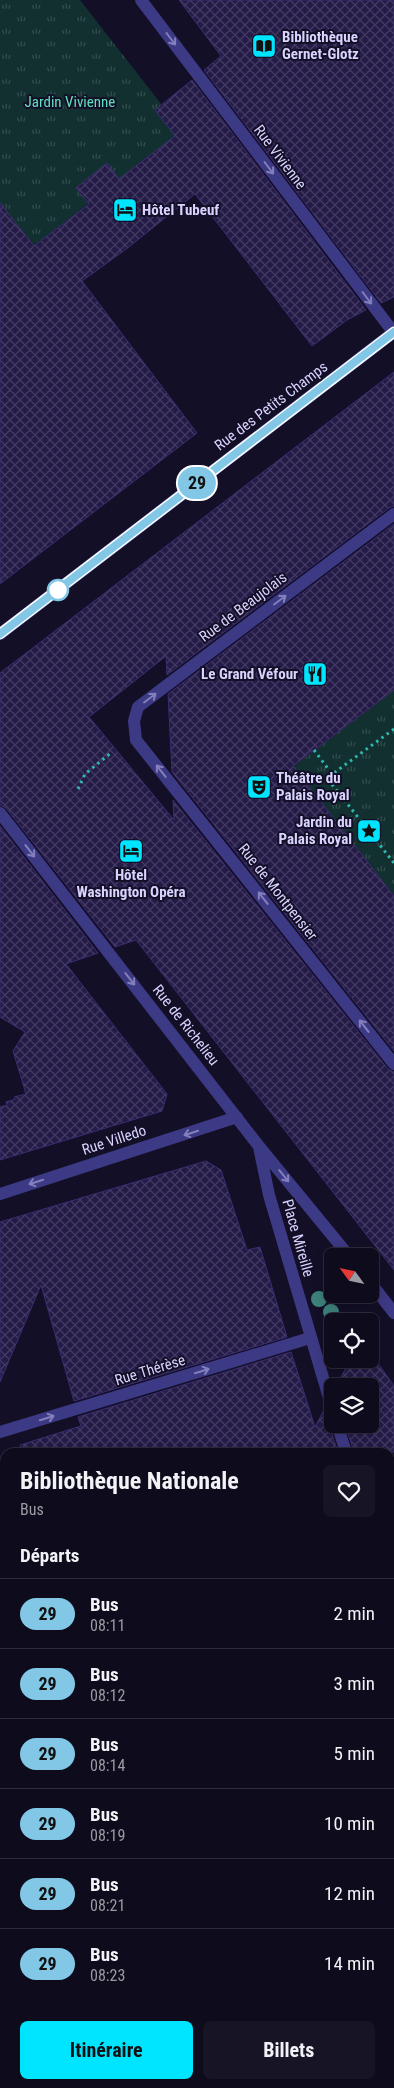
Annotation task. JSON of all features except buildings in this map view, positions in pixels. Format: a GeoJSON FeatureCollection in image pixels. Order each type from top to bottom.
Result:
{"type":"FeatureCollection","features":[{"type":"Feature","properties":{"kind":"street","name":"Rue Vivienne"},"geometry":{"type":"LineString","coordinates":[[141,0],[394,332]]}},
{"type":"Feature","properties":{"kind":"street","name":"Rue des Petits Champs"},"geometry":{"type":"LineString","coordinates":[[0,634],[394,332]]}},
{"type":"Feature","properties":{"kind":"street","name":"Rue de Beaujolais"},"geometry":{"type":"LineString","coordinates":[[136,740],[134,721],[138,707],[394,514]]}},
{"type":"Feature","properties":{"kind":"street","name":"Rue de Montpensier"},"geometry":{"type":"LineString","coordinates":[[136,740],[394,1064]]}},
{"type":"Feature","properties":{"kind":"street","name":"Rue de Richelieu"},"geometry":{"type":"LineString","coordinates":[[0,813],[258,1145],[342,1248]]}},
{"type":"Feature","properties":{"kind":"street","name":"Rue Villedo"},"geometry":{"type":"LineString","coordinates":[[0,1194],[237,1117]]}},
{"type":"Feature","properties":{"kind":"street","name":"Place Mireille"},"geometry":{"type":"LineString","coordinates":[[258,1145],[269,1195],[324,1383]]}},
{"type":"Feature","properties":{"kind":"street"},"geometry":{"type":"LineString","coordinates":[[379,1294],[394,1313]]}},
{"type":"Feature","properties":{"kind":"street","name":"Rue Thérèse"},"geometry":{"type":"LineString","coordinates":[[0,1432],[310,1338]]}},
{"type":"Feature","properties":{"kind":"street"},"geometry":{"type":"LineString","coordinates":[[340,1433],[345,1448]]}},
{"type":"Feature","properties":{"kind":"path"},"geometry":{"type":"LineString","coordinates":[[394,729],[328,778],[394,863]]}},
{"type":"Feature","properties":{"kind":"path"},"geometry":{"type":"LineString","coordinates":[[78,789],[85,774],[115,750]]}},
{"type":"Feature","properties":{"kind":"path"},"geometry":{"type":"LineString","coordinates":[[314,750],[332,774]]}},
{"type":"Feature","properties":{"kind":"green space","name":"Jardin Vivienne"},"geometry":{"type":"Polygon","coordinates":[[[0,0],[80,0],[162,105],[155,110],[175,136],[34,246],[0,230],[0,0]]]}},
{"type":"Feature","properties":{"kind":"green space","name":"Jardin du Palais Royal"},"geometry":{"type":"Polygon","coordinates":[[[394,690],[394,895],[293,767],[394,690]]]}},
{"type":"Feature","properties":{"kind":"bus line","name":"29"},"geometry":{"type":"LineString","coordinates":[[0,634],[394,332]]}},
{"type":"Feature","properties":{"kind":"place","name":"Bibliothèque Gernet-Glotz"},"geometry":{"type":"Point","coordinates":[264,46]}},
{"type":"Feature","properties":{"kind":"place","name":"Hôtel Tubeuf"},"geometry":{"type":"Point","coordinates":[125,210]}},
{"type":"Feature","properties":{"kind":"place","name":"Le Grand Véfour"},"geometry":{"type":"Point","coordinates":[315,674]}},
{"type":"Feature","properties":{"kind":"place","name":"Théâtre du Palais Royal"},"geometry":{"type":"Point","coordinates":[259,787]}},
{"type":"Feature","properties":{"kind":"place","name":"Jardin du Palais Royal"},"geometry":{"type":"Point","coordinates":[369,831]}},
{"type":"Feature","properties":{"kind":"place","name":"Hôtel Washington Opéra"},"geometry":{"type":"Point","coordinates":[131,851]}}]}
